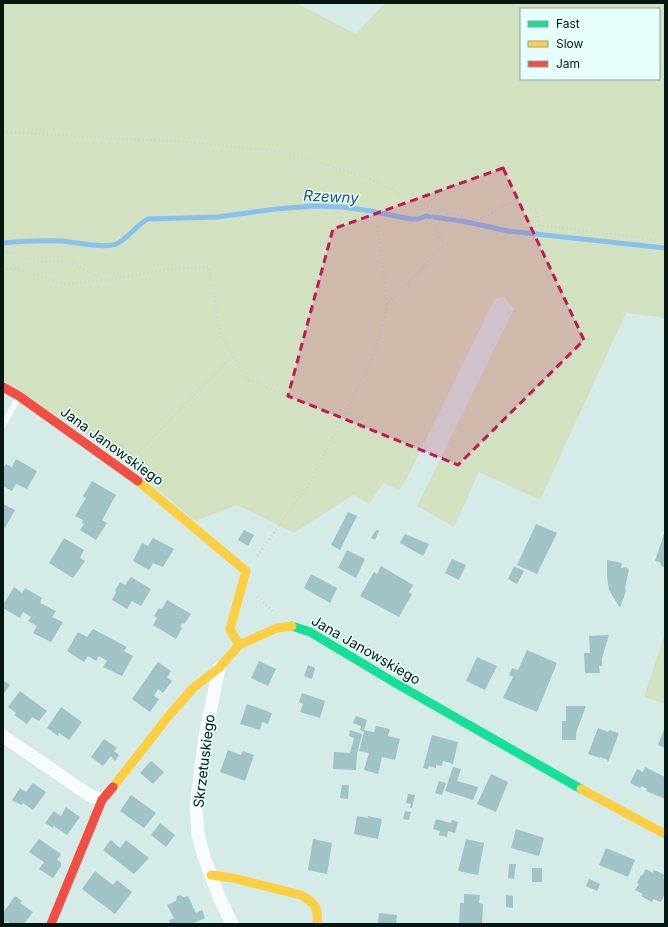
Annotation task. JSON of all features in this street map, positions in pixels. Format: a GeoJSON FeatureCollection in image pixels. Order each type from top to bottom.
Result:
{"type":"FeatureCollection","features":[{"type":"Feature","properties":{"kind":"street","name":"Jana Janowskiego"},"geometry":{"type":"LineString","coordinates":[[3,388],[18,396],[146,487],[246,571]]}},
{"type":"Feature","properties":{"kind":"street"},"geometry":{"type":"LineString","coordinates":[[51,924],[102,800],[167,718],[193,688],[218,668],[239,645],[230,629],[246,571]]}},
{"type":"Feature","properties":{"kind":"street","name":"Jana Janowskiego"},"geometry":{"type":"LineString","coordinates":[[239,645],[277,628],[293,626],[310,632],[397,684],[572,784],[665,834]]}},
{"type":"Feature","properties":{"kind":"street","name":"Skrzetuskiego"},"geometry":{"type":"LineString","coordinates":[[218,668],[204,736],[196,807],[198,834],[204,857],[232,924]]}},
{"type":"Feature","properties":{"kind":"street"},"geometry":{"type":"LineString","coordinates":[[3,736],[89,795],[102,800]]}},
{"type":"Feature","properties":{"kind":"street"},"geometry":{"type":"LineString","coordinates":[[211,875],[254,882],[301,895],[310,900],[316,907],[318,916],[317,924]]}},
{"type":"Feature","properties":{"kind":"lane"},"geometry":{"type":"LineString","coordinates":[[3,426],[18,396]]}},
{"type":"Feature","properties":{"kind":"path"},"geometry":{"type":"LineString","coordinates":[[3,132],[187,142],[287,152],[368,178],[426,206],[478,220],[514,201],[536,210],[540,225],[665,241]]}},
{"type":"Feature","properties":{"kind":"path"},"geometry":{"type":"LineString","coordinates":[[387,305],[444,245],[426,206]]}},
{"type":"Feature","properties":{"kind":"path"},"geometry":{"type":"LineString","coordinates":[[246,571],[310,482],[375,353],[387,305],[378,227]]}},
{"type":"Feature","properties":{"kind":"path"},"geometry":{"type":"LineString","coordinates":[[3,250],[41,262],[68,261],[106,280]]}},
{"type":"Feature","properties":{"kind":"path"},"geometry":{"type":"LineString","coordinates":[[3,270],[13,268],[64,284],[106,280],[170,269],[209,267],[221,336],[248,380],[342,417]]}},
{"type":"Feature","properties":{"kind":"path"},"geometry":{"type":"LineString","coordinates":[[122,469],[233,355]]}},
{"type":"Feature","properties":{"kind":"path"},"geometry":{"type":"LineString","coordinates":[[243,585],[266,606],[293,626]]}},
{"type":"Feature","properties":{"kind":"highlighted area"},"geometry":{"type":"Polygon","coordinates":[[[503,168],[584,340],[458,465],[288,396],[333,229],[503,168]]]}},
{"type":"Feature","properties":{"kind":"green space"},"geometry":{"type":"Polygon","coordinates":[[[3,3],[296,3],[356,34],[385,3],[665,3],[665,319],[626,313],[540,500],[479,472],[454,527],[417,506],[514,309],[503,296],[494,300],[407,478],[399,490],[383,483],[369,504],[353,495],[294,533],[237,505],[195,521],[127,462],[3,380],[3,3]]]}},
{"type":"Feature","properties":{"kind":"green space"},"geometry":{"type":"Polygon","coordinates":[[[665,633],[665,704],[644,697],[665,633]]]}},
{"type":"Feature","properties":{"kind":"building"},"geometry":{"type":"Polygon","coordinates":[[[16,459],[37,471],[27,489],[16,484],[12,491],[3,486],[3,469],[6,464],[12,467],[16,459]]]}},
{"type":"Feature","properties":{"kind":"building"},"geometry":{"type":"Polygon","coordinates":[[[92,481],[116,495],[102,520],[107,523],[96,540],[80,530],[84,524],[82,522],[83,520],[75,516],[86,498],[83,496],[92,481]]]}},
{"type":"Feature","properties":{"kind":"building"},"geometry":{"type":"Polygon","coordinates":[[[3,504],[15,510],[5,528],[3,527],[3,504]]]}},
{"type":"Feature","properties":{"kind":"building"},"geometry":{"type":"Polygon","coordinates":[[[348,512],[357,516],[340,550],[331,545],[348,512]]]}},
{"type":"Feature","properties":{"kind":"building"},"geometry":{"type":"Polygon","coordinates":[[[536,524],[557,533],[537,574],[517,565],[536,524]]]}},
{"type":"Feature","properties":{"kind":"building"},"geometry":{"type":"Polygon","coordinates":[[[244,530],[254,535],[248,546],[238,540],[244,530]]]}},
{"type":"Feature","properties":{"kind":"building"},"geometry":{"type":"Polygon","coordinates":[[[376,530],[379,531],[375,540],[371,538],[376,530]]]}},
{"type":"Feature","properties":{"kind":"building"},"geometry":{"type":"Polygon","coordinates":[[[665,531],[665,567],[661,566],[660,562],[655,561],[665,531]]]}},
{"type":"Feature","properties":{"kind":"building"},"geometry":{"type":"Polygon","coordinates":[[[405,534],[429,544],[423,556],[400,543],[405,534]]]}},
{"type":"Feature","properties":{"kind":"building"},"geometry":{"type":"Polygon","coordinates":[[[64,538],[84,550],[80,558],[85,561],[73,578],[49,563],[64,538]]]}},
{"type":"Feature","properties":{"kind":"building"},"geometry":{"type":"Polygon","coordinates":[[[153,538],[174,549],[163,567],[153,563],[149,570],[133,561],[142,543],[148,546],[153,538]]]}},
{"type":"Feature","properties":{"kind":"building"},"geometry":{"type":"Polygon","coordinates":[[[347,550],[365,559],[356,578],[338,568],[347,550]]]}},
{"type":"Feature","properties":{"kind":"building"},"geometry":{"type":"Polygon","coordinates":[[[452,559],[466,565],[459,580],[445,573],[452,559]]]}},
{"type":"Feature","properties":{"kind":"building"},"geometry":{"type":"Polygon","coordinates":[[[607,560],[622,563],[621,568],[626,567],[629,570],[625,587],[626,591],[620,608],[609,590],[607,560]]]}},
{"type":"Feature","properties":{"kind":"building"},"geometry":{"type":"Polygon","coordinates":[[[381,566],[413,585],[409,592],[412,594],[399,617],[360,596],[374,572],[377,574],[381,566]]]}},
{"type":"Feature","properties":{"kind":"building"},"geometry":{"type":"Polygon","coordinates":[[[514,566],[524,571],[517,584],[508,579],[514,566]]]}},
{"type":"Feature","properties":{"kind":"building"},"geometry":{"type":"Polygon","coordinates":[[[311,574],[337,588],[330,603],[304,588],[311,574]]]}},
{"type":"Feature","properties":{"kind":"building"},"geometry":{"type":"Polygon","coordinates":[[[131,577],[151,589],[141,606],[132,601],[127,609],[112,600],[120,582],[125,585],[131,577]]]}},
{"type":"Feature","properties":{"kind":"building"},"geometry":{"type":"Polygon","coordinates":[[[14,587],[22,593],[25,588],[42,598],[40,603],[56,611],[52,617],[63,622],[51,642],[33,633],[37,626],[28,621],[31,617],[23,612],[20,618],[3,608],[3,605],[14,587]]]}},
{"type":"Feature","properties":{"kind":"building"},"geometry":{"type":"Polygon","coordinates":[[[167,600],[191,614],[184,624],[182,623],[180,627],[182,628],[176,639],[153,625],[157,618],[154,616],[159,608],[162,609],[167,600]]]}},
{"type":"Feature","properties":{"kind":"building"},"geometry":{"type":"Polygon","coordinates":[[[93,629],[127,647],[124,651],[133,656],[122,676],[103,667],[107,661],[99,656],[96,661],[88,656],[84,662],[67,651],[78,632],[87,637],[93,629]]]}},
{"type":"Feature","properties":{"kind":"building"},"geometry":{"type":"Polygon","coordinates":[[[609,635],[602,658],[602,666],[599,666],[600,673],[585,673],[584,653],[590,653],[589,636],[609,635]]]}},
{"type":"Feature","properties":{"kind":"building"},"geometry":{"type":"Polygon","coordinates":[[[527,650],[557,663],[537,712],[503,698],[513,677],[509,675],[512,668],[518,670],[527,650]]]}},
{"type":"Feature","properties":{"kind":"building"},"geometry":{"type":"Polygon","coordinates":[[[477,657],[497,666],[485,690],[466,681],[477,657]]]}},
{"type":"Feature","properties":{"kind":"building"},"geometry":{"type":"Polygon","coordinates":[[[259,661],[276,669],[268,686],[251,678],[259,661]]]}},
{"type":"Feature","properties":{"kind":"building"},"geometry":{"type":"Polygon","coordinates":[[[158,662],[171,671],[167,677],[172,681],[163,693],[158,689],[154,696],[159,699],[150,712],[132,699],[158,662]]]}},
{"type":"Feature","properties":{"kind":"building"},"geometry":{"type":"Polygon","coordinates":[[[308,665],[315,668],[312,679],[304,676],[308,665]]]}},
{"type":"Feature","properties":{"kind":"building"},"geometry":{"type":"Polygon","coordinates":[[[3,680],[10,685],[3,695],[3,680]]]}},
{"type":"Feature","properties":{"kind":"building"},"geometry":{"type":"Polygon","coordinates":[[[20,691],[47,711],[39,721],[32,717],[27,724],[14,715],[16,713],[8,707],[20,691]]]}},
{"type":"Feature","properties":{"kind":"building"},"geometry":{"type":"Polygon","coordinates":[[[302,693],[325,701],[320,718],[300,712],[303,704],[299,702],[302,693]]]}},
{"type":"Feature","properties":{"kind":"building"},"geometry":{"type":"Polygon","coordinates":[[[247,704],[272,713],[268,724],[262,722],[260,730],[240,724],[247,704]]]}},
{"type":"Feature","properties":{"kind":"building"},"geometry":{"type":"Polygon","coordinates":[[[566,706],[586,706],[576,733],[576,740],[562,740],[562,721],[566,721],[566,706]]]}},
{"type":"Feature","properties":{"kind":"building"},"geometry":{"type":"Polygon","coordinates":[[[61,707],[82,722],[69,740],[59,733],[58,736],[47,728],[61,707]]]}},
{"type":"Feature","properties":{"kind":"building"},"geometry":{"type":"Polygon","coordinates":[[[356,716],[367,720],[364,730],[374,732],[376,726],[390,729],[388,736],[400,739],[395,760],[382,757],[378,774],[364,770],[369,753],[359,751],[364,732],[360,730],[361,726],[353,723],[356,716]]]}},
{"type":"Feature","properties":{"kind":"building"},"geometry":{"type":"Polygon","coordinates":[[[665,727],[665,748],[658,745],[665,727]]]}},
{"type":"Feature","properties":{"kind":"building"},"geometry":{"type":"Polygon","coordinates":[[[598,728],[608,732],[609,730],[619,733],[608,762],[608,760],[588,754],[598,728]]]}},
{"type":"Feature","properties":{"kind":"building"},"geometry":{"type":"Polygon","coordinates":[[[350,730],[362,734],[357,754],[356,770],[333,769],[334,752],[350,753],[354,738],[349,736],[350,730]]]}},
{"type":"Feature","properties":{"kind":"building"},"geometry":{"type":"Polygon","coordinates":[[[432,735],[458,742],[453,764],[443,761],[442,766],[436,765],[436,768],[429,766],[428,769],[423,768],[432,735]]]}},
{"type":"Feature","properties":{"kind":"building"},"geometry":{"type":"Polygon","coordinates":[[[104,739],[117,748],[114,751],[119,755],[115,761],[111,756],[103,766],[91,757],[104,739]]]}},
{"type":"Feature","properties":{"kind":"building"},"geometry":{"type":"Polygon","coordinates":[[[228,750],[241,755],[243,751],[254,755],[245,781],[220,772],[228,750]]]}},
{"type":"Feature","properties":{"kind":"building"},"geometry":{"type":"Polygon","coordinates":[[[151,761],[164,772],[153,784],[140,773],[151,761]]]}},
{"type":"Feature","properties":{"kind":"building"},"geometry":{"type":"Polygon","coordinates":[[[453,767],[461,769],[457,781],[478,787],[473,800],[445,791],[453,767]]]}},
{"type":"Feature","properties":{"kind":"building"},"geometry":{"type":"Polygon","coordinates":[[[645,767],[665,777],[665,799],[646,791],[647,789],[642,786],[640,788],[630,783],[637,769],[643,772],[645,767]]]}},
{"type":"Feature","properties":{"kind":"building"},"geometry":{"type":"Polygon","coordinates":[[[491,774],[508,782],[496,812],[477,804],[491,774]]]}},
{"type":"Feature","properties":{"kind":"building"},"geometry":{"type":"Polygon","coordinates":[[[439,781],[446,783],[442,795],[435,793],[439,781]]]}},
{"type":"Feature","properties":{"kind":"building"},"geometry":{"type":"Polygon","coordinates":[[[33,783],[46,792],[33,810],[23,803],[21,805],[12,800],[20,788],[26,792],[33,783]]]}},
{"type":"Feature","properties":{"kind":"building"},"geometry":{"type":"Polygon","coordinates":[[[342,785],[349,785],[348,799],[340,798],[342,785]]]}},
{"type":"Feature","properties":{"kind":"building"},"geometry":{"type":"Polygon","coordinates":[[[408,794],[415,795],[412,808],[410,808],[411,804],[406,803],[408,794]]]}},
{"type":"Feature","properties":{"kind":"building"},"geometry":{"type":"Polygon","coordinates":[[[131,795],[156,813],[144,828],[120,811],[131,795]]]}},
{"type":"Feature","properties":{"kind":"building"},"geometry":{"type":"Polygon","coordinates":[[[66,807],[80,817],[67,835],[54,826],[53,828],[45,823],[54,811],[61,816],[66,807]]]}},
{"type":"Feature","properties":{"kind":"building"},"geometry":{"type":"Polygon","coordinates":[[[405,811],[411,812],[409,820],[403,819],[405,811]]]}},
{"type":"Feature","properties":{"kind":"building"},"geometry":{"type":"Polygon","coordinates":[[[357,816],[368,818],[368,816],[382,819],[378,839],[354,834],[357,816]]]}},
{"type":"Feature","properties":{"kind":"building"},"geometry":{"type":"Polygon","coordinates":[[[436,819],[451,823],[452,820],[458,822],[455,833],[448,831],[447,837],[439,835],[440,831],[433,829],[436,819]]]}},
{"type":"Feature","properties":{"kind":"building"},"geometry":{"type":"Polygon","coordinates":[[[160,823],[175,835],[166,847],[151,835],[160,823]]]}},
{"type":"Feature","properties":{"kind":"building"},"geometry":{"type":"Polygon","coordinates":[[[516,829],[544,838],[539,856],[511,848],[516,829]]]}},
{"type":"Feature","properties":{"kind":"building"},"geometry":{"type":"Polygon","coordinates":[[[39,839],[61,854],[57,860],[61,862],[61,866],[53,878],[39,869],[44,862],[29,852],[39,839]]]}},
{"type":"Feature","properties":{"kind":"building"},"geometry":{"type":"Polygon","coordinates":[[[313,839],[332,843],[327,874],[308,870],[313,839]]]}},
{"type":"Feature","properties":{"kind":"building"},"geometry":{"type":"Polygon","coordinates":[[[466,839],[484,843],[478,875],[458,871],[466,839]]]}},
{"type":"Feature","properties":{"kind":"building"},"geometry":{"type":"Polygon","coordinates":[[[111,840],[120,848],[126,840],[149,858],[134,874],[103,850],[111,840]]]}},
{"type":"Feature","properties":{"kind":"building"},"geometry":{"type":"Polygon","coordinates":[[[606,848],[635,860],[628,877],[599,865],[606,848]]]}},
{"type":"Feature","properties":{"kind":"building"},"geometry":{"type":"Polygon","coordinates":[[[509,864],[516,864],[514,879],[508,878],[509,864]]]}},
{"type":"Feature","properties":{"kind":"building"},"geometry":{"type":"Polygon","coordinates":[[[532,868],[542,868],[542,882],[532,882],[532,868]]]}},
{"type":"Feature","properties":{"kind":"building"},"geometry":{"type":"Polygon","coordinates":[[[646,869],[653,873],[654,870],[665,875],[663,878],[665,879],[665,893],[661,902],[653,899],[652,902],[641,896],[643,894],[635,890],[639,884],[637,883],[641,875],[642,876],[646,869]]]}},
{"type":"Feature","properties":{"kind":"building"},"geometry":{"type":"Polygon","coordinates":[[[95,871],[113,885],[117,880],[132,892],[115,914],[82,889],[95,871]]]}},
{"type":"Feature","properties":{"kind":"building"},"geometry":{"type":"Polygon","coordinates":[[[589,879],[600,884],[597,891],[586,886],[589,879]]]}},
{"type":"Feature","properties":{"kind":"building"},"geometry":{"type":"Polygon","coordinates":[[[464,894],[480,895],[479,903],[483,904],[482,924],[459,924],[460,903],[464,903],[464,894]]]}},
{"type":"Feature","properties":{"kind":"building"},"geometry":{"type":"Polygon","coordinates":[[[180,895],[184,897],[188,896],[196,913],[202,910],[205,918],[192,924],[170,924],[169,920],[174,918],[167,905],[176,901],[177,896],[180,895]]]}},
{"type":"Feature","properties":{"kind":"building"},"geometry":{"type":"Polygon","coordinates":[[[506,895],[513,896],[513,908],[506,907],[506,895]]]}},
{"type":"Feature","properties":{"kind":"building"},"geometry":{"type":"Polygon","coordinates":[[[15,896],[22,901],[20,903],[33,912],[24,924],[11,924],[7,921],[6,923],[3,921],[3,913],[15,896]]]}},
{"type":"Feature","properties":{"kind":"building"},"geometry":{"type":"Polygon","coordinates":[[[379,913],[397,915],[396,924],[378,924],[379,913]]]}},
{"type":"Feature","properties":{"kind":"waterway","name":"Rzewny"},"geometry":{"type":"LineString","coordinates":[[3,243],[54,241],[104,246],[116,244],[121,241],[148,219],[217,217],[276,209],[313,206],[342,207],[410,219],[418,219],[426,216],[462,221],[508,231],[665,248]]}},
{"type":"Feature","properties":{"kind":"traffic: fast"},"geometry":{"type":"LineString","coordinates":[[292,626],[310,632],[397,684],[581,789]]}},
{"type":"Feature","properties":{"kind":"traffic: slow"},"geometry":{"type":"LineString","coordinates":[[138,481],[246,571],[230,629],[239,645],[277,628],[292,626]]}},
{"type":"Feature","properties":{"kind":"traffic: slow"},"geometry":{"type":"LineString","coordinates":[[113,787],[167,718],[193,688],[219,668],[239,645]]}},
{"type":"Feature","properties":{"kind":"traffic: slow"},"geometry":{"type":"LineString","coordinates":[[581,789],[665,834]]}},
{"type":"Feature","properties":{"kind":"traffic: slow"},"geometry":{"type":"LineString","coordinates":[[211,875],[233,878],[301,895],[315,906],[317,910],[317,924]]}},
{"type":"Feature","properties":{"kind":"traffic: jam"},"geometry":{"type":"LineString","coordinates":[[3,387],[19,396],[138,481]]}},
{"type":"Feature","properties":{"kind":"traffic: jam"},"geometry":{"type":"LineString","coordinates":[[51,924],[102,800],[113,787]]}}]}
